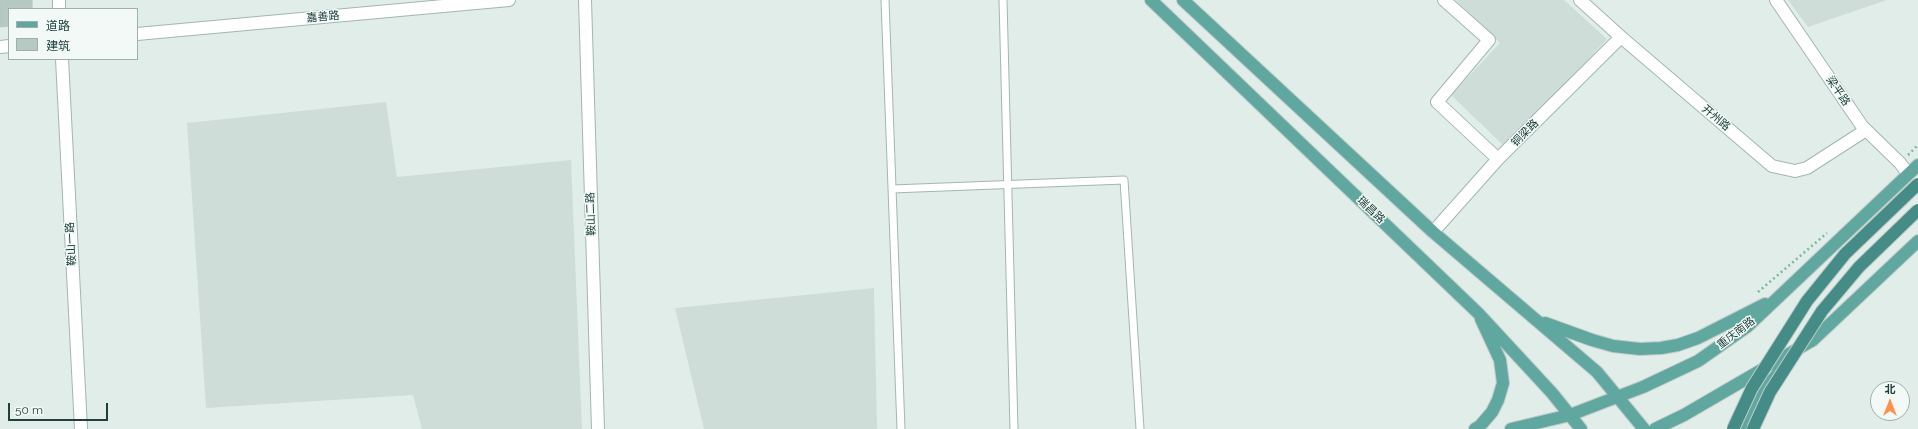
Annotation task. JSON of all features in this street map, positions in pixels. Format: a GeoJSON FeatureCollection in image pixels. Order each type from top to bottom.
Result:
{"type":"FeatureCollection","features":[{"type":"Feature","properties":{"kind":"highway"},"geometry":{"type":"LineString","coordinates":[[1733,429],[1752,388],[1807,300],[1846,254],[1918,184]]}},
{"type":"Feature","properties":{"kind":"highway"},"geometry":{"type":"LineString","coordinates":[[1753,429],[1770,392],[1822,311],[1859,267],[1918,210]]}},
{"type":"Feature","properties":{"kind":"main road","name":"瑞昌路"},"geometry":{"type":"LineString","coordinates":[[1151,0],[1478,313],[1552,393],[1581,429]]}},
{"type":"Feature","properties":{"kind":"main road"},"geometry":{"type":"LineString","coordinates":[[1183,0],[1433,232],[1538,320],[1597,372],[1644,429]]}},
{"type":"Feature","properties":{"kind":"main road","name":"重庆南路"},"geometry":{"type":"LineString","coordinates":[[1511,429],[1570,415],[1618,398],[1698,361],[1748,326],[1918,165]]}},
{"type":"Feature","properties":{"kind":"main road"},"geometry":{"type":"LineString","coordinates":[[1739,429],[1753,404],[1767,385],[1918,241]]}},
{"type":"Feature","properties":{"kind":"main road"},"geometry":{"type":"LineString","coordinates":[[1538,320],[1592,340],[1613,346],[1640,349],[1660,348],[1678,345],[1698,338],[1780,297]]}},
{"type":"Feature","properties":{"kind":"main road"},"geometry":{"type":"LineString","coordinates":[[1475,429],[1480,426],[1492,412],[1498,400],[1503,383],[1500,360],[1486,334],[1478,313]]}},
{"type":"Feature","properties":{"kind":"main road"},"geometry":{"type":"LineString","coordinates":[[1654,429],[1684,415],[1814,340]]}},
{"type":"Feature","properties":{"kind":"street","name":"嘉善路"},"geometry":{"type":"LineString","coordinates":[[138,34],[509,0]]}},
{"type":"Feature","properties":{"kind":"street","name":"鞍山二路"},"geometry":{"type":"LineString","coordinates":[[585,0],[598,429]]}},
{"type":"Feature","properties":{"kind":"street"},"geometry":{"type":"LineString","coordinates":[[1444,0],[1489,40],[1437,102],[1498,159]]}},
{"type":"Feature","properties":{"kind":"street","name":"开州路"},"geometry":{"type":"LineString","coordinates":[[1580,0],[1772,166],[1794,171],[1807,168],[1866,130]]}},
{"type":"Feature","properties":{"kind":"street","name":"梁平路"},"geometry":{"type":"LineString","coordinates":[[1776,0],[1866,130],[1900,163],[1908,174]]}},
{"type":"Feature","properties":{"kind":"street","name":"铜梁路"},"geometry":{"type":"LineString","coordinates":[[1433,232],[1498,159],[1621,37]]}},
{"type":"Feature","properties":{"kind":"street","name":"鞍山一路"},"geometry":{"type":"LineString","coordinates":[[62,60],[81,429]]}},
{"type":"Feature","properties":{"kind":"lane"},"geometry":{"type":"LineString","coordinates":[[885,0],[901,429]]}},
{"type":"Feature","properties":{"kind":"lane"},"geometry":{"type":"LineString","coordinates":[[1003,0],[1014,429]]}},
{"type":"Feature","properties":{"kind":"lane"},"geometry":{"type":"LineString","coordinates":[[892,189],[1124,180],[1140,429]]}},
{"type":"Feature","properties":{"kind":"path"},"geometry":{"type":"LineString","coordinates":[[1900,163],[1918,145]]}},
{"type":"Feature","properties":{"kind":"path"},"geometry":{"type":"LineString","coordinates":[[1753,296],[1833,228]]}},
{"type":"Feature","properties":{"kind":"shaded area"},"geometry":{"type":"Polygon","coordinates":[[[1456,0],[1564,0],[1607,39],[1506,148],[1451,95],[1500,43],[1456,0]]]}},
{"type":"Feature","properties":{"kind":"shaded area"},"geometry":{"type":"Polygon","coordinates":[[[1788,0],[1887,0],[1808,27],[1788,0]]]}},
{"type":"Feature","properties":{"kind":"shaded area"},"geometry":{"type":"Polygon","coordinates":[[[386,102],[397,177],[571,160],[582,429],[422,429],[413,395],[206,408],[187,123],[386,102]]]}},
{"type":"Feature","properties":{"kind":"shaded area"},"geometry":{"type":"Polygon","coordinates":[[[874,288],[877,429],[704,429],[675,308],[874,288]]]}},
{"type":"Feature","properties":{"kind":"building"},"geometry":{"type":"Polygon","coordinates":[[[0,0],[32,0],[32,8],[8,8],[8,26],[0,27],[0,0]]]}}]}
